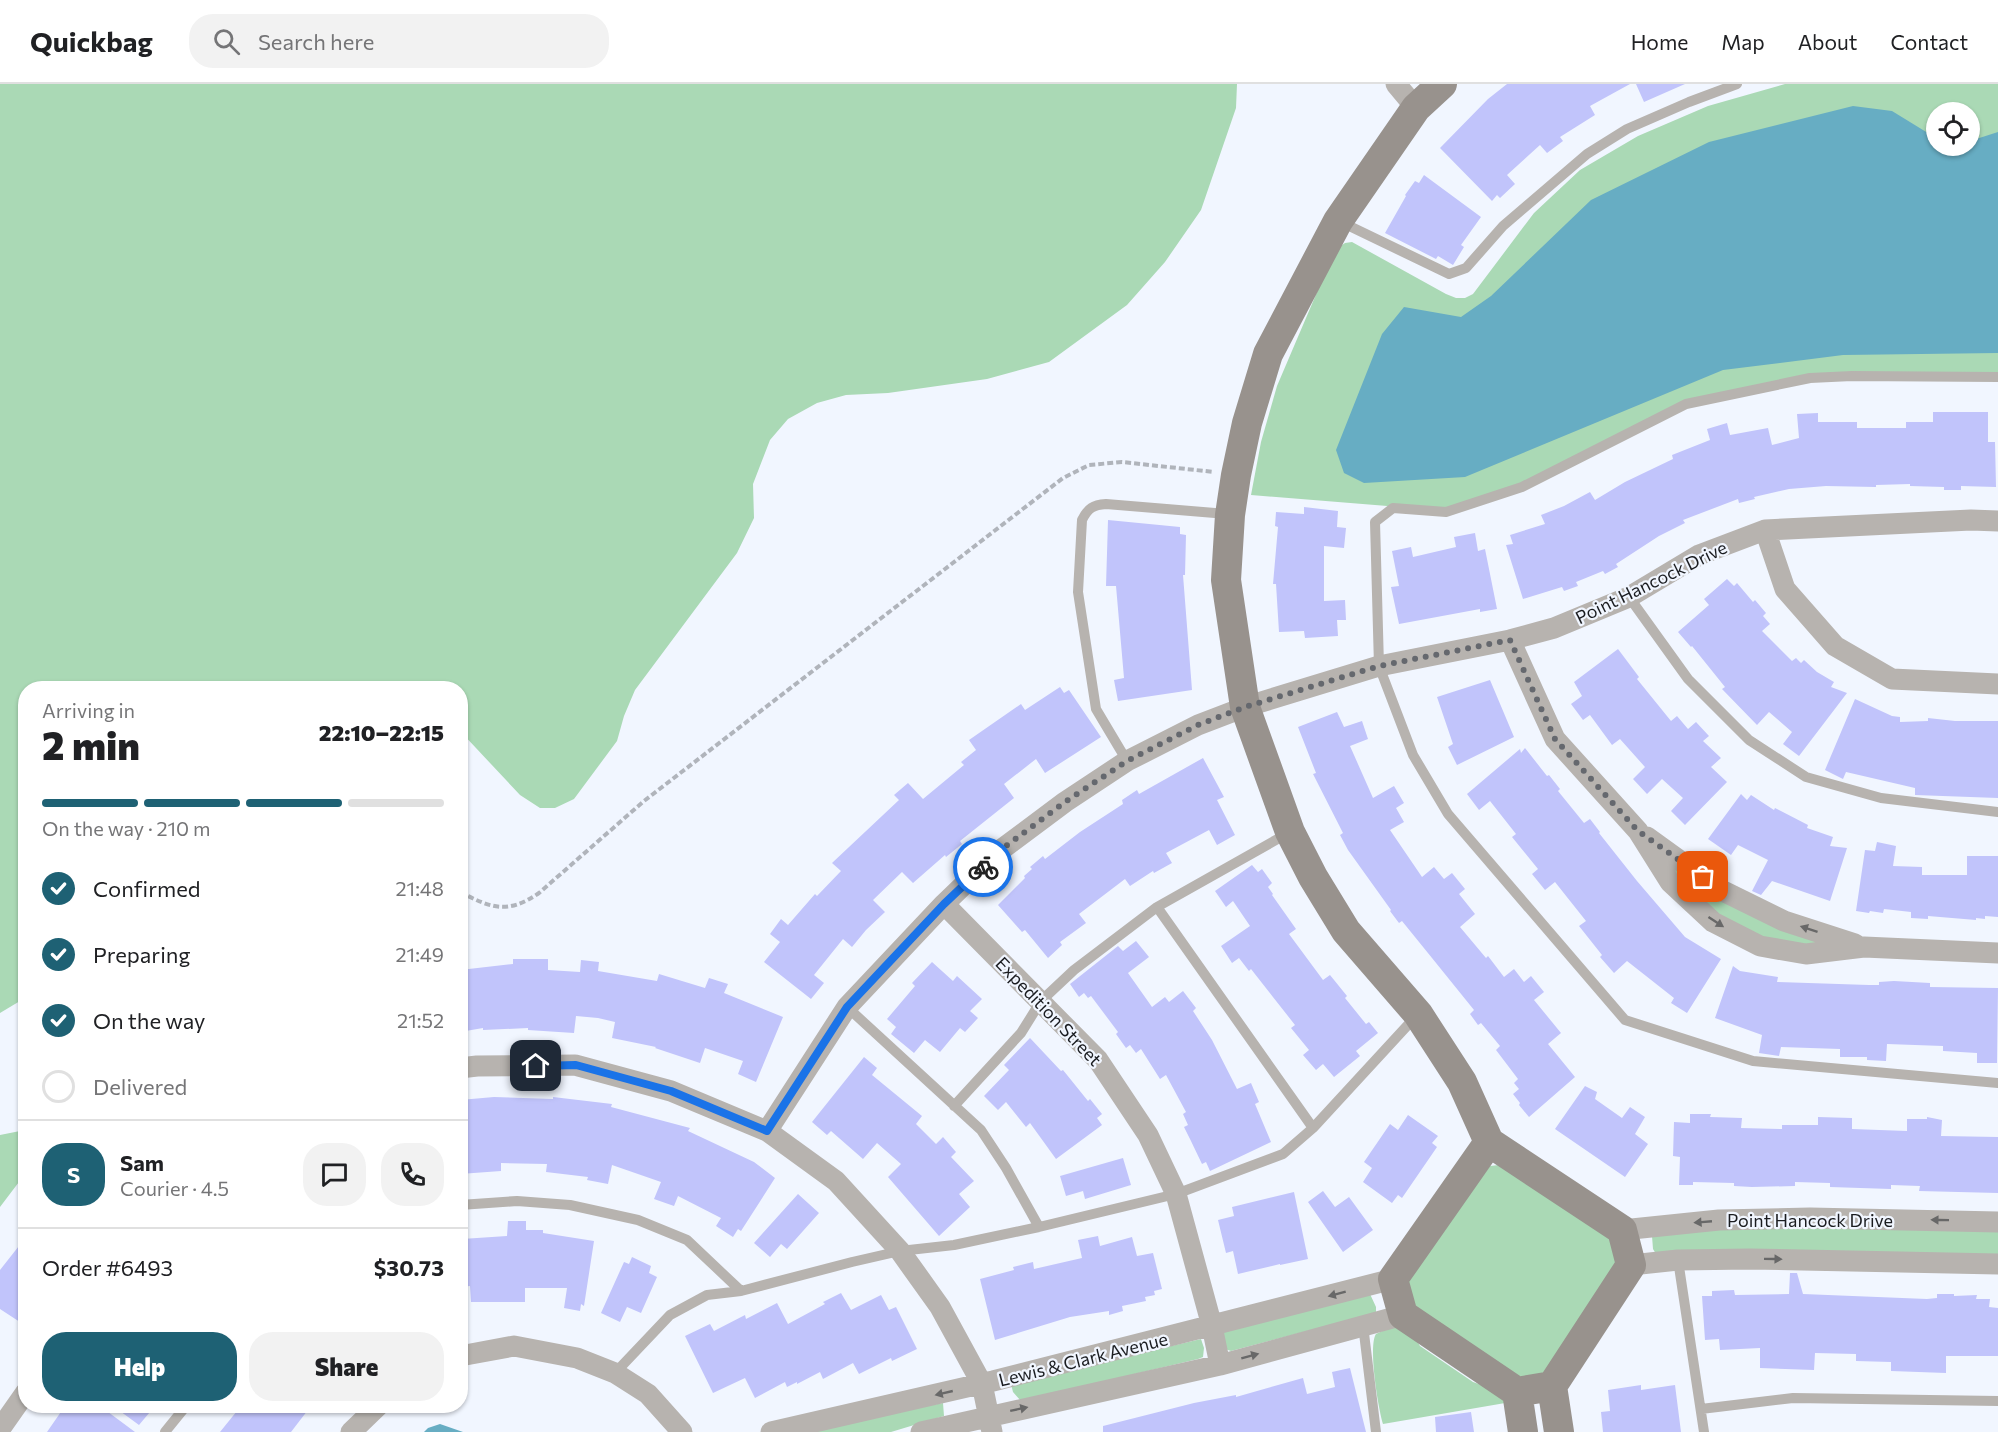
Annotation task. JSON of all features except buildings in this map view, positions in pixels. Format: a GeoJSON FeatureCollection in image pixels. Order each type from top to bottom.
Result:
{"type":"FeatureCollection","features":[{"type":"Feature","properties":{"kind":"street"},"geometry":{"type":"LineString","coordinates":[[1396,84],[1416,108]]}},
{"type":"Feature","properties":{"kind":"street"},"geometry":{"type":"LineString","coordinates":[[1442,84],[1416,108],[1338,220],[1268,354],[1247,423],[1236,475],[1230,515],[1226,580],[1245,707],[1290,832],[1312,878],[1346,930],[1418,1014],[1462,1082],[1489,1142],[1622,1230],[1631,1265],[1551,1386],[1559,1432]]}},
{"type":"Feature","properties":{"kind":"street","name":"Point Hancock Drive"},"geometry":{"type":"LineString","coordinates":[[767,1131],[847,1007],[944,904],[998,852],[1065,802],[1127,761],[1198,725],[1245,707],[1379,666],[1510,640],[1554,628],[1629,597],[1699,555],[1765,530],[1971,520],[1998,521]]}},
{"type":"Feature","properties":{"kind":"street"},"geometry":{"type":"LineString","coordinates":[[1765,530],[1785,589],[1835,646],[1892,679],[1998,684]]}},
{"type":"Feature","properties":{"kind":"street"},"geometry":{"type":"LineString","coordinates":[[1510,640],[1555,739],[1638,831],[1670,882],[1713,922],[1760,946],[1806,954],[1864,947],[1998,953]]}},
{"type":"Feature","properties":{"kind":"street"},"geometry":{"type":"LineString","coordinates":[[1638,831],[1719,889],[1784,921],[1864,947]]}},
{"type":"Feature","properties":{"kind":"street","name":"Expedition Street"},"geometry":{"type":"LineString","coordinates":[[944,904],[1098,1060],[1148,1135],[1176,1194],[1212,1326],[1220,1365]]}},
{"type":"Feature","properties":{"kind":"street"},"geometry":{"type":"LineString","coordinates":[[468,1067],[576,1065],[671,1091],[767,1131],[836,1181],[900,1251],[940,1307],[982,1384],[991,1424]]}},
{"type":"Feature","properties":{"kind":"street"},"geometry":{"type":"LineString","coordinates":[[1489,1142],[1394,1279],[1403,1314],[1517,1392],[1551,1386]]}},
{"type":"Feature","properties":{"kind":"street","name":"Point Hancock Drive"},"geometry":{"type":"LineString","coordinates":[[1622,1230],[1719,1220],[1810,1218],[1998,1222]]}},
{"type":"Feature","properties":{"kind":"street"},"geometry":{"type":"LineString","coordinates":[[1631,1265],[1678,1260],[1750,1259],[1998,1264]]}},
{"type":"Feature","properties":{"kind":"street","name":"Lewis & Clark Avenue"},"geometry":{"type":"LineString","coordinates":[[771,1432],[982,1384],[1394,1279]]}},
{"type":"Feature","properties":{"kind":"street","name":"Lewis & Clark Avenue"},"geometry":{"type":"LineString","coordinates":[[921,1432],[991,1424],[1220,1365],[1403,1314]]}},
{"type":"Feature","properties":{"kind":"street"},"geometry":{"type":"LineString","coordinates":[[468,1355],[514,1347],[577,1358],[615,1373],[648,1394],[682,1432]]}},
{"type":"Feature","properties":{"kind":"street"},"geometry":{"type":"LineString","coordinates":[[1517,1392],[1523,1432]]}},
{"type":"Feature","properties":{"kind":"street"},"geometry":{"type":"LineString","coordinates":[[0,1429],[18,1403]]}},
{"type":"Feature","properties":{"kind":"street"},"geometry":{"type":"LineString","coordinates":[[351,1432],[371,1413]]}},
{"type":"Feature","properties":{"kind":"lane"},"geometry":{"type":"LineString","coordinates":[[1338,220],[1449,274],[1466,268],[1503,226],[1587,154],[1627,129],[1737,84]]}},
{"type":"Feature","properties":{"kind":"lane"},"geometry":{"type":"LineString","coordinates":[[1998,377],[1810,378],[1686,405],[1522,488],[1446,512],[1393,508],[1376,522],[1379,666],[1413,755],[1448,814],[1626,1020],[1753,1060],[1998,1083]]}},
{"type":"Feature","properties":{"kind":"lane"},"geometry":{"type":"LineString","coordinates":[[1127,761],[1096,709],[1078,592],[1082,520],[1094,505],[1106,504],[1230,515]]}},
{"type":"Feature","properties":{"kind":"lane"},"geometry":{"type":"LineString","coordinates":[[1629,597],[1688,679],[1749,740],[1806,777],[1881,798],[1998,812]]}},
{"type":"Feature","properties":{"kind":"lane"},"geometry":{"type":"LineString","coordinates":[[954,1106],[1022,1033],[1041,1001],[1074,970],[1156,907],[1290,832]]}},
{"type":"Feature","properties":{"kind":"lane"},"geometry":{"type":"LineString","coordinates":[[1156,907],[1313,1128]]}},
{"type":"Feature","properties":{"kind":"lane"},"geometry":{"type":"LineString","coordinates":[[847,1007],[981,1130],[1006,1168],[1039,1227]]}},
{"type":"Feature","properties":{"kind":"lane"},"geometry":{"type":"LineString","coordinates":[[615,1373],[670,1315],[707,1295],[741,1291],[900,1251],[954,1245],[1039,1227],[1176,1194],[1283,1154],[1313,1128],[1418,1014]]}},
{"type":"Feature","properties":{"kind":"lane"},"geometry":{"type":"LineString","coordinates":[[468,1204],[517,1201],[570,1204],[638,1221],[687,1240],[741,1291]]}},
{"type":"Feature","properties":{"kind":"lane"},"geometry":{"type":"LineString","coordinates":[[1678,1260],[1704,1432]]}},
{"type":"Feature","properties":{"kind":"lane"},"geometry":{"type":"LineString","coordinates":[[1363,1325],[1376,1432]]}},
{"type":"Feature","properties":{"kind":"lane"},"geometry":{"type":"LineString","coordinates":[[1701,1409],[1793,1398],[1998,1401]]}},
{"type":"Feature","properties":{"kind":"lane"},"geometry":{"type":"LineString","coordinates":[[165,1432],[180,1413]]}},
{"type":"Feature","properties":{"kind":"path"},"geometry":{"type":"LineString","coordinates":[[468,896],[492,906],[507,908],[523,904],[540,893],[644,801],[1063,478],[1089,465],[1122,462],[1236,475]]}},
{"type":"Feature","properties":{"kind":"green space"},"geometry":{"type":"Polygon","coordinates":[[[0,84],[1237,84],[1236,108],[1201,210],[1165,262],[1127,305],[1049,362],[987,379],[888,393],[846,395],[817,403],[788,419],[770,440],[753,484],[754,518],[737,553],[635,690],[617,741],[574,799],[555,808],[540,808],[520,795],[468,739],[468,681],[18,681],[18,1002],[0,1013],[0,84]]]}},
{"type":"Feature","properties":{"kind":"green space"},"geometry":{"type":"Polygon","coordinates":[[[1785,84],[1998,84],[1998,374],[1824,374],[1686,403],[1517,486],[1448,508],[1412,508],[1251,495],[1261,442],[1277,386],[1335,250],[1345,243],[1352,242],[1446,294],[1456,298],[1465,298],[1473,294],[1534,213],[1580,170],[1638,136],[1708,106],[1785,84]]]}},
{"type":"Feature","properties":{"kind":"green space"},"geometry":{"type":"Polygon","coordinates":[[[1666,860],[1840,948],[1770,941],[1723,919],[1695,897],[1666,860]]]}},
{"type":"Feature","properties":{"kind":"green space"},"geometry":{"type":"Polygon","coordinates":[[[18,1131],[18,1183],[0,1207],[0,1135],[18,1131]]]}},
{"type":"Feature","properties":{"kind":"green space"},"geometry":{"type":"Polygon","coordinates":[[[1499,1165],[1610,1236],[1620,1261],[1549,1371],[1527,1381],[1413,1309],[1407,1276],[1490,1166],[1499,1165]]]}},
{"type":"Feature","properties":{"kind":"green space"},"geometry":{"type":"Polygon","coordinates":[[[1726,1226],[1998,1231],[1998,1257],[1656,1254],[1653,1249],[1652,1236],[1726,1226]]]}},
{"type":"Feature","properties":{"kind":"green space"},"geometry":{"type":"Polygon","coordinates":[[[1370,1294],[1376,1307],[1376,1313],[1231,1351],[1225,1349],[1221,1331],[1370,1294]]]}},
{"type":"Feature","properties":{"kind":"green space"},"geometry":{"type":"Polygon","coordinates":[[[1393,1326],[1416,1339],[1420,1346],[1473,1382],[1487,1387],[1511,1402],[1383,1424],[1375,1378],[1374,1341],[1376,1334],[1393,1326]]]}},
{"type":"Feature","properties":{"kind":"green space"},"geometry":{"type":"Polygon","coordinates":[[[1201,1339],[1204,1348],[1203,1357],[1198,1359],[1021,1401],[1013,1392],[1011,1384],[1201,1339]]]}},
{"type":"Feature","properties":{"kind":"green space"},"geometry":{"type":"Polygon","coordinates":[[[943,1403],[944,1416],[891,1432],[783,1432],[943,1403]]]}},
{"type":"Feature","properties":{"kind":"water"},"geometry":{"type":"Polygon","coordinates":[[[1853,106],[1892,111],[1926,132],[1926,156],[1980,156],[1980,138],[1998,132],[1998,353],[1843,355],[1723,370],[1465,477],[1364,483],[1344,473],[1336,450],[1382,334],[1404,307],[1461,317],[1491,296],[1591,200],[1709,142],[1853,106]]]}},
{"type":"Feature","properties":{"kind":"water"},"geometry":{"type":"Polygon","coordinates":[[[440,1424],[463,1432],[424,1432],[440,1424]]]}},
{"type":"Feature","properties":{"kind":"way so far"},"geometry":{"type":"LineString","coordinates":[[983,867],[998,852],[1065,802],[1127,761],[1198,725],[1245,707],[1379,666],[1510,640],[1555,739],[1638,831],[1703,877]]}},
{"type":"Feature","properties":{"kind":"route"},"geometry":{"type":"LineString","coordinates":[[536,1066],[576,1065],[671,1091],[767,1131],[847,1007],[944,904],[983,867]]}}]}
